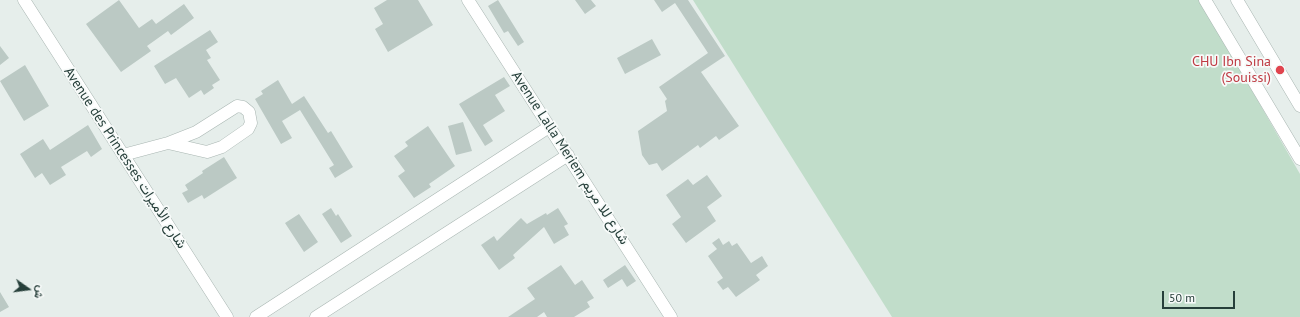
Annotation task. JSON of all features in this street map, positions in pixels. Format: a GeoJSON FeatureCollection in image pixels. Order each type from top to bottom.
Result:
{"type":"FeatureCollection","features":[{"type":"Feature","properties":{"kind":"street","name":"Avenue des Princesses شارع الأميرات"},"geometry":{"type":"LineString","coordinates":[[24,0],[227,317]]}},
{"type":"Feature","properties":{"kind":"street","name":"Avenue Lalla Meriem شارع للا مريم"},"geometry":{"type":"LineString","coordinates":[[468,0],[671,317]]}},
{"type":"Feature","properties":{"kind":"street"},"geometry":{"type":"LineString","coordinates":[[1205,0],[1300,159]]}},
{"type":"Feature","properties":{"kind":"street"},"geometry":{"type":"LineString","coordinates":[[1236,0],[1300,106]]}},
{"type":"Feature","properties":{"kind":"street"},"geometry":{"type":"LineString","coordinates":[[123,155],[168,144],[187,135],[237,106],[243,107],[249,112],[251,123],[248,129],[222,147],[207,152],[168,144]]}},
{"type":"Feature","properties":{"kind":"street"},"geometry":{"type":"LineString","coordinates":[[256,317],[549,127]]}},
{"type":"Feature","properties":{"kind":"street"},"geometry":{"type":"LineString","coordinates":[[187,135],[190,148]]}},
{"type":"Feature","properties":{"kind":"street"},"geometry":{"type":"LineString","coordinates":[[316,317],[568,155]]}},
{"type":"Feature","properties":{"kind":"green space"},"geometry":{"type":"Polygon","coordinates":[[[693,0],[1200,0],[1300,174],[1300,317],[892,317],[693,0]]]}},
{"type":"Feature","properties":{"kind":"building"},"geometry":{"type":"Polygon","coordinates":[[[119,0],[139,28],[152,19],[156,24],[184,4],[194,18],[171,35],[168,31],[147,46],[151,51],[121,72],[86,24],[119,0]]]}},
{"type":"Feature","properties":{"kind":"building"},"geometry":{"type":"Polygon","coordinates":[[[387,0],[418,0],[433,25],[388,52],[375,29],[383,24],[374,8],[387,0]]]}},
{"type":"Feature","properties":{"kind":"building"},"geometry":{"type":"Polygon","coordinates":[[[498,0],[524,42],[518,46],[508,31],[504,33],[488,6],[498,0]]]}},
{"type":"Feature","properties":{"kind":"building"},"geometry":{"type":"Polygon","coordinates":[[[575,0],[591,0],[596,6],[585,14],[575,0]]]}},
{"type":"Feature","properties":{"kind":"building"},"geometry":{"type":"Polygon","coordinates":[[[654,0],[688,0],[725,56],[701,72],[739,126],[719,140],[716,136],[700,148],[698,145],[662,171],[657,163],[649,165],[642,155],[638,131],[667,111],[665,101],[667,99],[659,87],[708,53],[675,3],[662,12],[654,0]]]}},
{"type":"Feature","properties":{"kind":"building"},"geometry":{"type":"Polygon","coordinates":[[[210,30],[218,42],[206,50],[211,58],[207,60],[220,80],[212,85],[214,88],[204,95],[201,90],[189,98],[176,78],[165,84],[154,66],[210,30]]]}},
{"type":"Feature","properties":{"kind":"building"},"geometry":{"type":"Polygon","coordinates":[[[652,39],[661,55],[625,74],[617,58],[652,39]]]}},
{"type":"Feature","properties":{"kind":"building"},"geometry":{"type":"Polygon","coordinates":[[[0,46],[9,58],[0,65],[0,46]]]}},
{"type":"Feature","properties":{"kind":"building"},"geometry":{"type":"Polygon","coordinates":[[[25,65],[49,106],[24,121],[0,81],[25,65]]]}},
{"type":"Feature","properties":{"kind":"building"},"geometry":{"type":"Polygon","coordinates":[[[504,77],[510,86],[495,95],[505,111],[483,125],[493,141],[485,146],[459,104],[504,77]]]}},
{"type":"Feature","properties":{"kind":"building"},"geometry":{"type":"Polygon","coordinates":[[[278,80],[292,104],[304,96],[328,133],[331,131],[353,167],[335,178],[329,168],[334,165],[300,110],[282,121],[292,138],[281,144],[255,99],[263,94],[261,91],[278,80]]]}},
{"type":"Feature","properties":{"kind":"building"},"geometry":{"type":"Polygon","coordinates":[[[463,122],[472,151],[456,155],[448,126],[463,122]]]}},
{"type":"Feature","properties":{"kind":"building"},"geometry":{"type":"Polygon","coordinates":[[[88,125],[102,149],[91,157],[87,151],[61,167],[66,175],[50,185],[42,173],[35,178],[20,154],[43,139],[50,150],[88,125]]]}},
{"type":"Feature","properties":{"kind":"building"},"geometry":{"type":"Polygon","coordinates":[[[428,126],[455,166],[429,184],[431,187],[414,198],[398,176],[405,171],[394,156],[408,146],[405,142],[428,126]]]}},
{"type":"Feature","properties":{"kind":"building"},"geometry":{"type":"Polygon","coordinates":[[[224,157],[237,178],[204,199],[202,195],[188,203],[182,193],[188,190],[185,185],[203,173],[202,171],[224,157]]]}},
{"type":"Feature","properties":{"kind":"building"},"geometry":{"type":"Polygon","coordinates":[[[707,175],[722,196],[707,207],[716,221],[686,243],[672,224],[681,217],[666,195],[688,179],[693,185],[707,175]]]}},
{"type":"Feature","properties":{"kind":"building"},"geometry":{"type":"Polygon","coordinates":[[[331,208],[336,216],[338,214],[352,236],[341,243],[322,214],[331,208]]]}},
{"type":"Feature","properties":{"kind":"building"},"geometry":{"type":"Polygon","coordinates":[[[558,208],[568,224],[564,226],[569,235],[554,244],[544,227],[513,255],[515,258],[499,270],[481,245],[494,236],[497,241],[521,218],[527,224],[558,208]]]}},
{"type":"Feature","properties":{"kind":"building"},"geometry":{"type":"Polygon","coordinates":[[[299,214],[318,242],[304,252],[285,223],[299,214]]]}},
{"type":"Feature","properties":{"kind":"building"},"geometry":{"type":"Polygon","coordinates":[[[719,238],[723,245],[729,241],[732,246],[737,243],[751,263],[762,256],[768,266],[756,275],[760,280],[736,297],[728,287],[723,290],[717,282],[723,278],[708,256],[717,249],[712,243],[719,238]]]}},
{"type":"Feature","properties":{"kind":"building"},"geometry":{"type":"Polygon","coordinates":[[[561,265],[575,285],[582,280],[594,298],[587,302],[590,307],[574,317],[547,317],[544,312],[537,317],[508,317],[535,299],[527,288],[561,265]]]}},
{"type":"Feature","properties":{"kind":"building"},"geometry":{"type":"Polygon","coordinates":[[[625,265],[636,281],[627,287],[622,279],[608,288],[603,280],[625,265]]]}},
{"type":"Feature","properties":{"kind":"building"},"geometry":{"type":"Polygon","coordinates":[[[0,292],[9,307],[0,312],[0,292]]]}},
{"type":"Feature","properties":{"kind":"place","name":"CHU Ibn Sina (Souissi)"},"geometry":{"type":"Point","coordinates":[1280,70]}}]}
